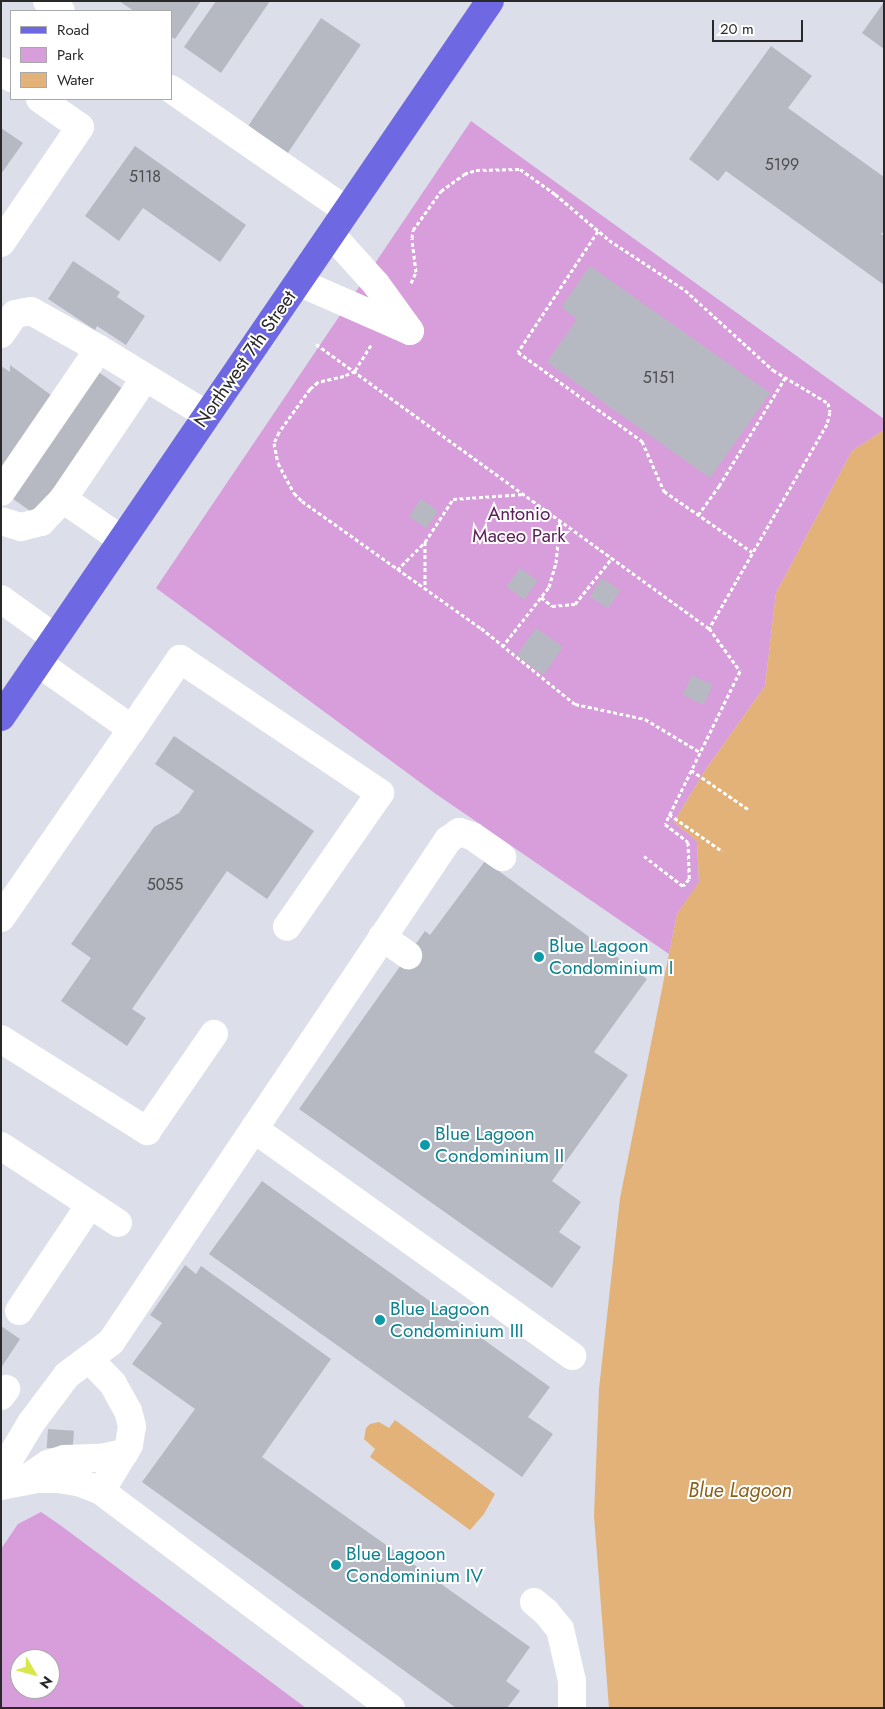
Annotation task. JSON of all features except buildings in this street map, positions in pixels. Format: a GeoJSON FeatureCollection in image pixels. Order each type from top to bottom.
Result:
{"type":"FeatureCollection","features":[{"type":"Feature","properties":{"kind":"main road","name":"Northwest 7th Street"},"geometry":{"type":"LineString","coordinates":[[1,717],[490,1]]}},
{"type":"Feature","properties":{"kind":"street"},"geometry":{"type":"LineString","coordinates":[[47,1],[60,10]]}},
{"type":"Feature","properties":{"kind":"street"},"geometry":{"type":"LineString","coordinates":[[172,89],[347,211]]}},
{"type":"Feature","properties":{"kind":"street"},"geometry":{"type":"LineString","coordinates":[[1,243],[80,127],[41,100]]}},
{"type":"Feature","properties":{"kind":"street"},"geometry":{"type":"LineString","coordinates":[[331,234],[390,314]]}},
{"type":"Feature","properties":{"kind":"street"},"geometry":{"type":"LineString","coordinates":[[298,282],[390,314]]}},
{"type":"Feature","properties":{"kind":"street"},"geometry":{"type":"LineString","coordinates":[[1,334],[15,314],[31,311],[99,349],[207,415]]}},
{"type":"Feature","properties":{"kind":"street"},"geometry":{"type":"LineString","coordinates":[[1,492],[99,349]]}},
{"type":"Feature","properties":{"kind":"street"},"geometry":{"type":"LineString","coordinates":[[1,521],[21,527],[41,522],[63,499],[145,378]]}},
{"type":"Feature","properties":{"kind":"street"},"geometry":{"type":"LineString","coordinates":[[63,499],[122,540]]}},
{"type":"Feature","properties":{"kind":"street"},"geometry":{"type":"LineString","coordinates":[[1,599],[55,638]]}},
{"type":"Feature","properties":{"kind":"street"},"geometry":{"type":"LineString","coordinates":[[1,918],[180,659],[380,793],[287,927]]}},
{"type":"Feature","properties":{"kind":"street"},"geometry":{"type":"LineString","coordinates":[[38,663],[132,729]]}},
{"type":"Feature","properties":{"kind":"street"},"geometry":{"type":"LineString","coordinates":[[8,1481],[31,1423],[67,1376],[112,1342],[448,840],[459,832],[472,836],[502,857]]}},
{"type":"Feature","properties":{"kind":"street"},"geometry":{"type":"LineString","coordinates":[[382,937],[408,955]]}},
{"type":"Feature","properties":{"kind":"street"},"geometry":{"type":"LineString","coordinates":[[1,1039],[147,1131],[214,1034]]}},
{"type":"Feature","properties":{"kind":"street"},"geometry":{"type":"LineString","coordinates":[[254,1129],[572,1356]]}},
{"type":"Feature","properties":{"kind":"street"},"geometry":{"type":"LineString","coordinates":[[5,1156],[118,1223]]}},
{"type":"Feature","properties":{"kind":"street"},"geometry":{"type":"LineString","coordinates":[[19,1311],[89,1206]]}},
{"type":"Feature","properties":{"kind":"street"},"geometry":{"type":"LineString","coordinates":[[90,1360],[113,1384],[128,1411],[132,1426],[129,1445],[101,1491]]}},
{"type":"Feature","properties":{"kind":"street"},"geometry":{"type":"LineString","coordinates":[[8,1481],[64,1459],[102,1458],[124,1453]]}},
{"type":"Feature","properties":{"kind":"street"},"geometry":{"type":"LineString","coordinates":[[8,1481],[58,1479],[78,1482],[101,1491],[391,1708]]}},
{"type":"Feature","properties":{"kind":"street"},"geometry":{"type":"LineString","coordinates":[[534,1602],[546,1612],[560,1629],[572,1681],[572,1708]]}},
{"type":"Feature","properties":{"kind":"path"},"geometry":{"type":"LineString","coordinates":[[700,752],[645,719],[575,704],[502,647],[481,628],[302,501],[284,478],[274,443],[279,432],[310,388],[318,382],[344,376],[355,371],[415,278],[413,230],[440,191],[464,174],[476,170],[520,169],[555,194],[598,231],[685,290],[738,340],[785,378],[822,397],[828,403],[830,412],[826,424],[709,628]]}},
{"type":"Feature","properties":{"kind":"path"},"geometry":{"type":"LineString","coordinates":[[598,231],[518,352],[642,441],[664,491],[752,552]]}},
{"type":"Feature","properties":{"kind":"path"},"geometry":{"type":"LineString","coordinates":[[316,344],[709,628],[740,671],[665,824],[688,842],[689,879],[683,886],[644,856]]}},
{"type":"Feature","properties":{"kind":"path"},"geometry":{"type":"LineString","coordinates":[[698,514],[719,486],[785,378]]}},
{"type":"Feature","properties":{"kind":"path"},"geometry":{"type":"LineString","coordinates":[[397,570],[425,542],[453,499],[525,494]]}},
{"type":"Feature","properties":{"kind":"path"},"geometry":{"type":"LineString","coordinates":[[502,647],[549,587],[556,563],[560,519]]}},
{"type":"Feature","properties":{"kind":"path"},"geometry":{"type":"LineString","coordinates":[[425,542],[425,589]]}},
{"type":"Feature","properties":{"kind":"path"},"geometry":{"type":"LineString","coordinates":[[541,597],[552,606],[575,604],[612,558]]}},
{"type":"Feature","properties":{"kind":"path"},"geometry":{"type":"LineString","coordinates":[[692,770],[748,809]]}},
{"type":"Feature","properties":{"kind":"path"},"geometry":{"type":"LineString","coordinates":[[669,814],[722,850]]}},
{"type":"Feature","properties":{"kind":"green space","name":"Antonio Maceo Park"},"geometry":{"type":"Polygon","coordinates":[[[471,121],[884,419],[884,430],[852,451],[776,593],[765,686],[704,772],[674,822],[697,841],[699,883],[677,914],[669,954],[436,794],[156,588],[471,121]]]}},
{"type":"Feature","properties":{"kind":"green space"},"geometry":{"type":"Polygon","coordinates":[[[41,1512],[306,1708],[1,1708],[1,1549],[18,1524],[41,1512]]]}},
{"type":"Feature","properties":{"kind":"water","name":"Blue Lagoon"},"geometry":{"type":"Polygon","coordinates":[[[884,430],[884,1708],[609,1708],[594,1516],[599,1389],[620,1198],[677,914],[699,882],[697,841],[674,822],[704,772],[765,686],[776,593],[852,451],[884,430]]]}},
{"type":"Feature","properties":{"kind":"water"},"geometry":{"type":"Polygon","coordinates":[[[395,1420],[495,1494],[484,1514],[470,1530],[370,1457],[375,1449],[364,1439],[366,1428],[370,1424],[379,1422],[389,1428],[395,1420]]]}},
{"type":"Feature","properties":{"kind":"place","name":"Blue Lagoon Condominium I"},"geometry":{"type":"Point","coordinates":[539,957]}},
{"type":"Feature","properties":{"kind":"place","name":"Blue Lagoon Condominium II"},"geometry":{"type":"Point","coordinates":[425,1145]}},
{"type":"Feature","properties":{"kind":"place","name":"Blue Lagoon Condominium III"},"geometry":{"type":"Point","coordinates":[380,1320]}},
{"type":"Feature","properties":{"kind":"place","name":"Blue Lagoon Condominium IV"},"geometry":{"type":"Point","coordinates":[336,1565]}}]}
